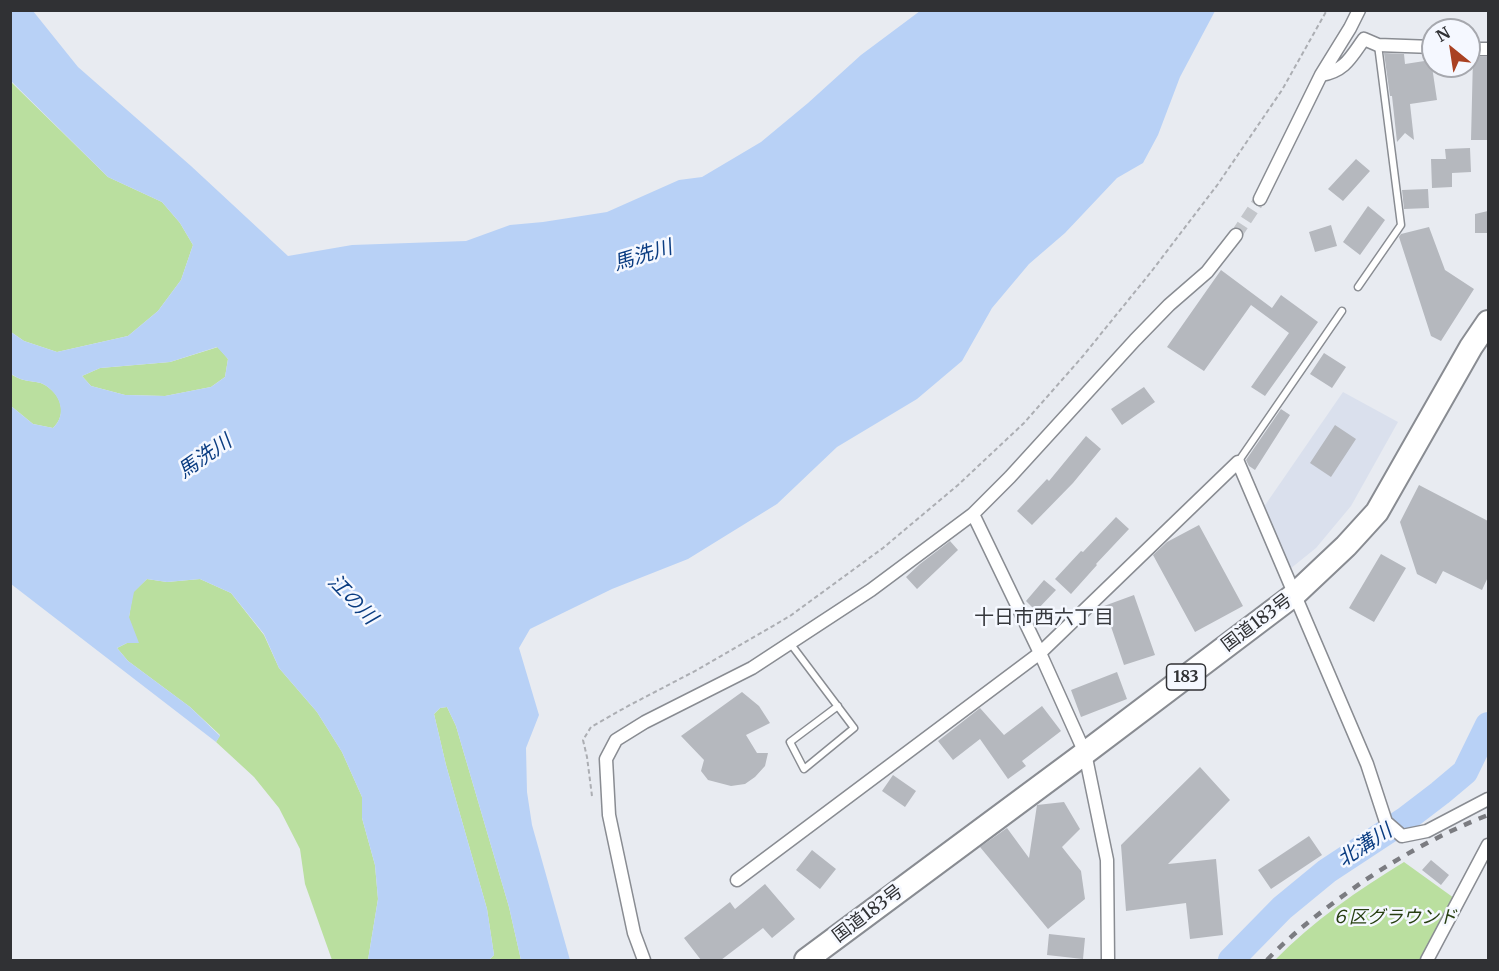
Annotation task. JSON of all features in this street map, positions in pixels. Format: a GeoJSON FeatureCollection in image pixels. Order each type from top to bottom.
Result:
{"type":"FeatureCollection","features":[{"type":"Feature","properties":{"kind":"highway","name":"国道183号"},"geometry":{"type":"LineString","coordinates":[[806,960],[1294,595],[1346,546],[1377,512],[1471,347],[1488,322]]}},
{"type":"Feature","properties":{"kind":"street"},"geometry":{"type":"LineString","coordinates":[[1260,199],[1321,75],[1359,10]]}},
{"type":"Feature","properties":{"kind":"street"},"geometry":{"type":"LineString","coordinates":[[1321,75],[1332,73],[1346,65],[1364,39],[1378,45],[1421,47]]}},
{"type":"Feature","properties":{"kind":"street"},"geometry":{"type":"LineString","coordinates":[[644,960],[634,933],[609,816],[606,759],[616,740],[645,722],[752,668],[871,590],[973,514],[1010,477],[1135,340],[1169,305],[1207,272],[1236,236]]}},
{"type":"Feature","properties":{"kind":"street"},"geometry":{"type":"LineString","coordinates":[[737,880],[1040,653],[1238,462],[1366,764],[1386,822],[1402,836],[1427,831],[1488,799]]}},
{"type":"Feature","properties":{"kind":"street"},"geometry":{"type":"LineString","coordinates":[[973,514],[1085,753],[1107,860],[1108,960]]}},
{"type":"Feature","properties":{"kind":"street"},"geometry":{"type":"LineString","coordinates":[[1427,960],[1488,845]]}},
{"type":"Feature","properties":{"kind":"lane"},"geometry":{"type":"LineString","coordinates":[[1358,287],[1401,225],[1378,45]]}},
{"type":"Feature","properties":{"kind":"lane"},"geometry":{"type":"LineString","coordinates":[[1238,462],[1342,311]]}},
{"type":"Feature","properties":{"kind":"lane"},"geometry":{"type":"LineString","coordinates":[[790,643],[838,706],[854,728],[804,769],[790,742],[838,706]]}},
{"type":"Feature","properties":{"kind":"path"},"geometry":{"type":"LineString","coordinates":[[592,796],[583,740],[591,727],[697,670],[790,616],[883,548],[958,485],[1024,423],[1096,340],[1218,184],[1282,90],[1327,10]]}},
{"type":"Feature","properties":{"kind":"shaded area"},"geometry":{"type":"Polygon","coordinates":[[[1343,392],[1398,422],[1351,506],[1316,548],[1285,573],[1259,514],[1343,392]]]}},
{"type":"Feature","properties":{"kind":"green space"},"geometry":{"type":"Polygon","coordinates":[[[10,81],[108,177],[162,202],[180,223],[193,245],[181,280],[158,311],[128,336],[57,352],[24,341],[11,332],[10,81]]]}},
{"type":"Feature","properties":{"kind":"green space"},"geometry":{"type":"Polygon","coordinates":[[[218,347],[228,359],[225,377],[211,387],[165,396],[125,395],[91,386],[82,376],[100,368],[170,362],[218,347]]]}},
{"type":"Feature","properties":{"kind":"green space"},"geometry":{"type":"Polygon","coordinates":[[[10,374],[22,380],[43,384],[58,398],[60,416],[53,428],[33,424],[11,406],[10,374]]]}},
{"type":"Feature","properties":{"kind":"green space"},"geometry":{"type":"Polygon","coordinates":[[[147,579],[167,582],[200,579],[231,593],[264,635],[279,668],[317,712],[342,752],[362,797],[362,818],[375,865],[378,899],[368,960],[332,960],[305,884],[300,849],[279,808],[254,777],[216,742],[220,735],[190,707],[128,661],[117,648],[127,643],[133,592],[147,579]]]}},
{"type":"Feature","properties":{"kind":"green space"},"geometry":{"type":"Polygon","coordinates":[[[447,707],[456,726],[509,907],[521,960],[489,960],[494,955],[487,909],[434,714],[440,708],[447,707]]]}},
{"type":"Feature","properties":{"kind":"green space","name":"６区グラウンド"},"geometry":{"type":"Polygon","coordinates":[[[1404,862],[1454,898],[1420,960],[1275,960],[1336,907],[1404,862]]]}},
{"type":"Feature","properties":{"kind":"water"},"geometry":{"type":"Polygon","coordinates":[[[11,10],[33,11],[78,67],[191,166],[288,256],[352,245],[466,241],[510,225],[607,212],[679,180],[702,177],[761,142],[861,55],[920,11],[1215,11],[1180,77],[1158,135],[1143,163],[1117,178],[1065,233],[1029,264],[992,308],[962,361],[917,399],[837,447],[777,504],[688,559],[612,589],[530,629],[519,648],[539,715],[526,748],[527,792],[532,825],[570,960],[521,960],[509,907],[456,726],[447,707],[440,708],[434,714],[487,909],[494,955],[489,960],[368,960],[378,899],[375,865],[362,818],[362,797],[342,752],[317,712],[279,668],[264,634],[231,593],[200,579],[167,582],[147,579],[134,592],[129,617],[139,643],[127,643],[117,648],[128,661],[190,707],[220,736],[216,742],[11,584],[11,406],[33,424],[53,428],[58,422],[61,410],[58,398],[49,388],[41,383],[22,380],[11,374],[11,332],[24,341],[57,352],[128,336],[158,311],[181,280],[193,245],[180,223],[162,202],[108,177],[11,81],[11,10]],[[217,347],[170,362],[100,368],[82,376],[91,386],[125,395],[165,396],[211,387],[225,377],[228,359],[217,347]]]}},
{"type":"Feature","properties":{"kind":"building"},"geometry":{"type":"Polygon","coordinates":[[[1384,53],[1404,54],[1405,64],[1421,62],[1421,78],[1434,78],[1437,100],[1410,104],[1414,140],[1405,133],[1397,142],[1392,96],[1390,96],[1384,53]]]}},
{"type":"Feature","properties":{"kind":"building"},"geometry":{"type":"Polygon","coordinates":[[[1481,57],[1488,57],[1488,140],[1471,140],[1472,78],[1481,78],[1481,57]]]}},
{"type":"Feature","properties":{"kind":"building"},"geometry":{"type":"Polygon","coordinates":[[[1470,148],[1471,172],[1452,173],[1452,187],[1432,188],[1431,159],[1446,159],[1445,149],[1470,148]]]}},
{"type":"Feature","properties":{"kind":"building"},"geometry":{"type":"Polygon","coordinates":[[[1356,159],[1370,171],[1343,201],[1328,189],[1356,159]]]}},
{"type":"Feature","properties":{"kind":"building"},"geometry":{"type":"Polygon","coordinates":[[[1428,189],[1429,208],[1404,209],[1402,190],[1428,189]]]}},
{"type":"Feature","properties":{"kind":"building"},"geometry":{"type":"Polygon","coordinates":[[[1368,206],[1385,220],[1360,255],[1343,242],[1368,206]]]}},
{"type":"Feature","properties":{"kind":"building"},"geometry":{"type":"Polygon","coordinates":[[[1488,211],[1488,233],[1475,233],[1475,214],[1488,211]]]}},
{"type":"Feature","properties":{"kind":"building"},"geometry":{"type":"Polygon","coordinates":[[[1331,225],[1337,246],[1315,252],[1309,232],[1331,225]]]}},
{"type":"Feature","properties":{"kind":"building"},"geometry":{"type":"Polygon","coordinates":[[[1429,227],[1445,270],[1474,289],[1441,341],[1431,336],[1399,237],[1401,234],[1429,227]]]}},
{"type":"Feature","properties":{"kind":"building"},"geometry":{"type":"Polygon","coordinates":[[[1221,270],[1272,308],[1281,295],[1318,322],[1265,396],[1251,387],[1289,333],[1251,305],[1204,371],[1167,347],[1221,270]]]}},
{"type":"Feature","properties":{"kind":"building"},"geometry":{"type":"Polygon","coordinates":[[[1324,353],[1346,367],[1332,388],[1310,374],[1324,353]]]}},
{"type":"Feature","properties":{"kind":"building"},"geometry":{"type":"Polygon","coordinates":[[[1144,387],[1155,402],[1122,425],[1111,409],[1144,387]]]}},
{"type":"Feature","properties":{"kind":"building"},"geometry":{"type":"Polygon","coordinates":[[[1281,409],[1290,415],[1255,470],[1246,460],[1281,409]]]}},
{"type":"Feature","properties":{"kind":"building"},"geometry":{"type":"Polygon","coordinates":[[[1335,425],[1356,439],[1331,477],[1310,463],[1335,425]]]}},
{"type":"Feature","properties":{"kind":"building"},"geometry":{"type":"Polygon","coordinates":[[[1086,436],[1101,449],[1073,483],[1032,525],[1017,511],[1047,479],[1049,481],[1086,436]]]}},
{"type":"Feature","properties":{"kind":"building"},"geometry":{"type":"Polygon","coordinates":[[[1419,485],[1488,521],[1488,577],[1482,590],[1443,571],[1436,584],[1417,574],[1400,522],[1419,485]]]}},
{"type":"Feature","properties":{"kind":"building"},"geometry":{"type":"Polygon","coordinates":[[[1116,517],[1129,529],[1071,594],[1055,579],[1116,517]]]}},
{"type":"Feature","properties":{"kind":"building"},"geometry":{"type":"Polygon","coordinates":[[[1199,525],[1243,606],[1195,632],[1153,555],[1167,542],[1199,525]]]}},
{"type":"Feature","properties":{"kind":"building"},"geometry":{"type":"Polygon","coordinates":[[[950,541],[958,550],[917,589],[906,577],[950,541]]]}},
{"type":"Feature","properties":{"kind":"building"},"geometry":{"type":"Polygon","coordinates":[[[1381,554],[1406,568],[1374,622],[1349,608],[1381,554]]]}},
{"type":"Feature","properties":{"kind":"building"},"geometry":{"type":"Polygon","coordinates":[[[1044,580],[1056,590],[1036,611],[1026,601],[1044,580]]]}},
{"type":"Feature","properties":{"kind":"building"},"geometry":{"type":"Polygon","coordinates":[[[1134,595],[1155,655],[1124,665],[1104,606],[1134,595]]]}},
{"type":"Feature","properties":{"kind":"building"},"geometry":{"type":"Polygon","coordinates":[[[1117,672],[1127,699],[1081,717],[1071,690],[1117,672]]]}},
{"type":"Feature","properties":{"kind":"building"},"geometry":{"type":"Polygon","coordinates":[[[742,692],[759,706],[770,723],[746,735],[757,753],[768,753],[765,766],[755,777],[745,784],[731,786],[708,780],[701,771],[704,760],[681,736],[742,692]]]}},
{"type":"Feature","properties":{"kind":"building"},"geometry":{"type":"Polygon","coordinates":[[[1042,706],[1061,731],[1022,761],[1026,766],[1008,779],[980,739],[953,760],[938,741],[980,708],[1004,735],[1042,706]]]}},
{"type":"Feature","properties":{"kind":"building"},"geometry":{"type":"Polygon","coordinates":[[[1200,767],[1230,800],[1168,864],[1216,859],[1223,935],[1190,939],[1186,903],[1126,911],[1121,845],[1200,767]]]}},
{"type":"Feature","properties":{"kind":"building"},"geometry":{"type":"Polygon","coordinates":[[[893,775],[916,791],[905,807],[882,791],[893,775]]]}},
{"type":"Feature","properties":{"kind":"building"},"geometry":{"type":"Polygon","coordinates":[[[1064,802],[1080,829],[1062,847],[1081,871],[1085,899],[1048,929],[980,847],[1007,828],[1029,858],[1037,805],[1064,802]]]}},
{"type":"Feature","properties":{"kind":"building"},"geometry":{"type":"Polygon","coordinates":[[[1309,836],[1322,855],[1271,889],[1258,870],[1309,836]]]}},
{"type":"Feature","properties":{"kind":"building"},"geometry":{"type":"Polygon","coordinates":[[[812,850],[836,869],[820,889],[796,870],[812,850]]]}},
{"type":"Feature","properties":{"kind":"building"},"geometry":{"type":"Polygon","coordinates":[[[1431,860],[1449,875],[1441,885],[1422,870],[1431,860]]]}},
{"type":"Feature","properties":{"kind":"building"},"geometry":{"type":"Polygon","coordinates":[[[765,884],[795,919],[772,938],[763,928],[721,960],[701,960],[684,938],[730,902],[735,909],[765,884]]]}},
{"type":"Feature","properties":{"kind":"building"},"geometry":{"type":"Polygon","coordinates":[[[1049,934],[1085,938],[1083,959],[1047,955],[1049,934]]]}},
{"type":"Feature","properties":{"kind":"waterway","name":"北溝川"},"geometry":{"type":"LineString","coordinates":[[1231,960],[1282,908],[1327,871],[1406,819],[1465,772],[1488,725]]}},
{"type":"Feature","properties":{"kind":"tunnel"},"geometry":{"type":"LineString","coordinates":[[1236,235],[1260,199]]}},
{"type":"Feature","properties":{"kind":"railway"},"geometry":{"type":"LineString","coordinates":[[1267,960],[1311,920],[1375,874],[1430,842],[1488,815]]}},
{"type":"Feature","properties":{"kind":"district","name":"十日市西六丁目"},"geometry":{"type":"Point","coordinates":[1044,618]}},
{"type":"Feature","properties":{"kind":"water label","name":"馬洗川"},"geometry":{"type":"Point","coordinates":[643,256]}},
{"type":"Feature","properties":{"kind":"water label","name":"馬洗川"},"geometry":{"type":"Point","coordinates":[205,457]}},
{"type":"Feature","properties":{"kind":"water label","name":"江の川"},"geometry":{"type":"Point","coordinates":[352,600]}}]}
